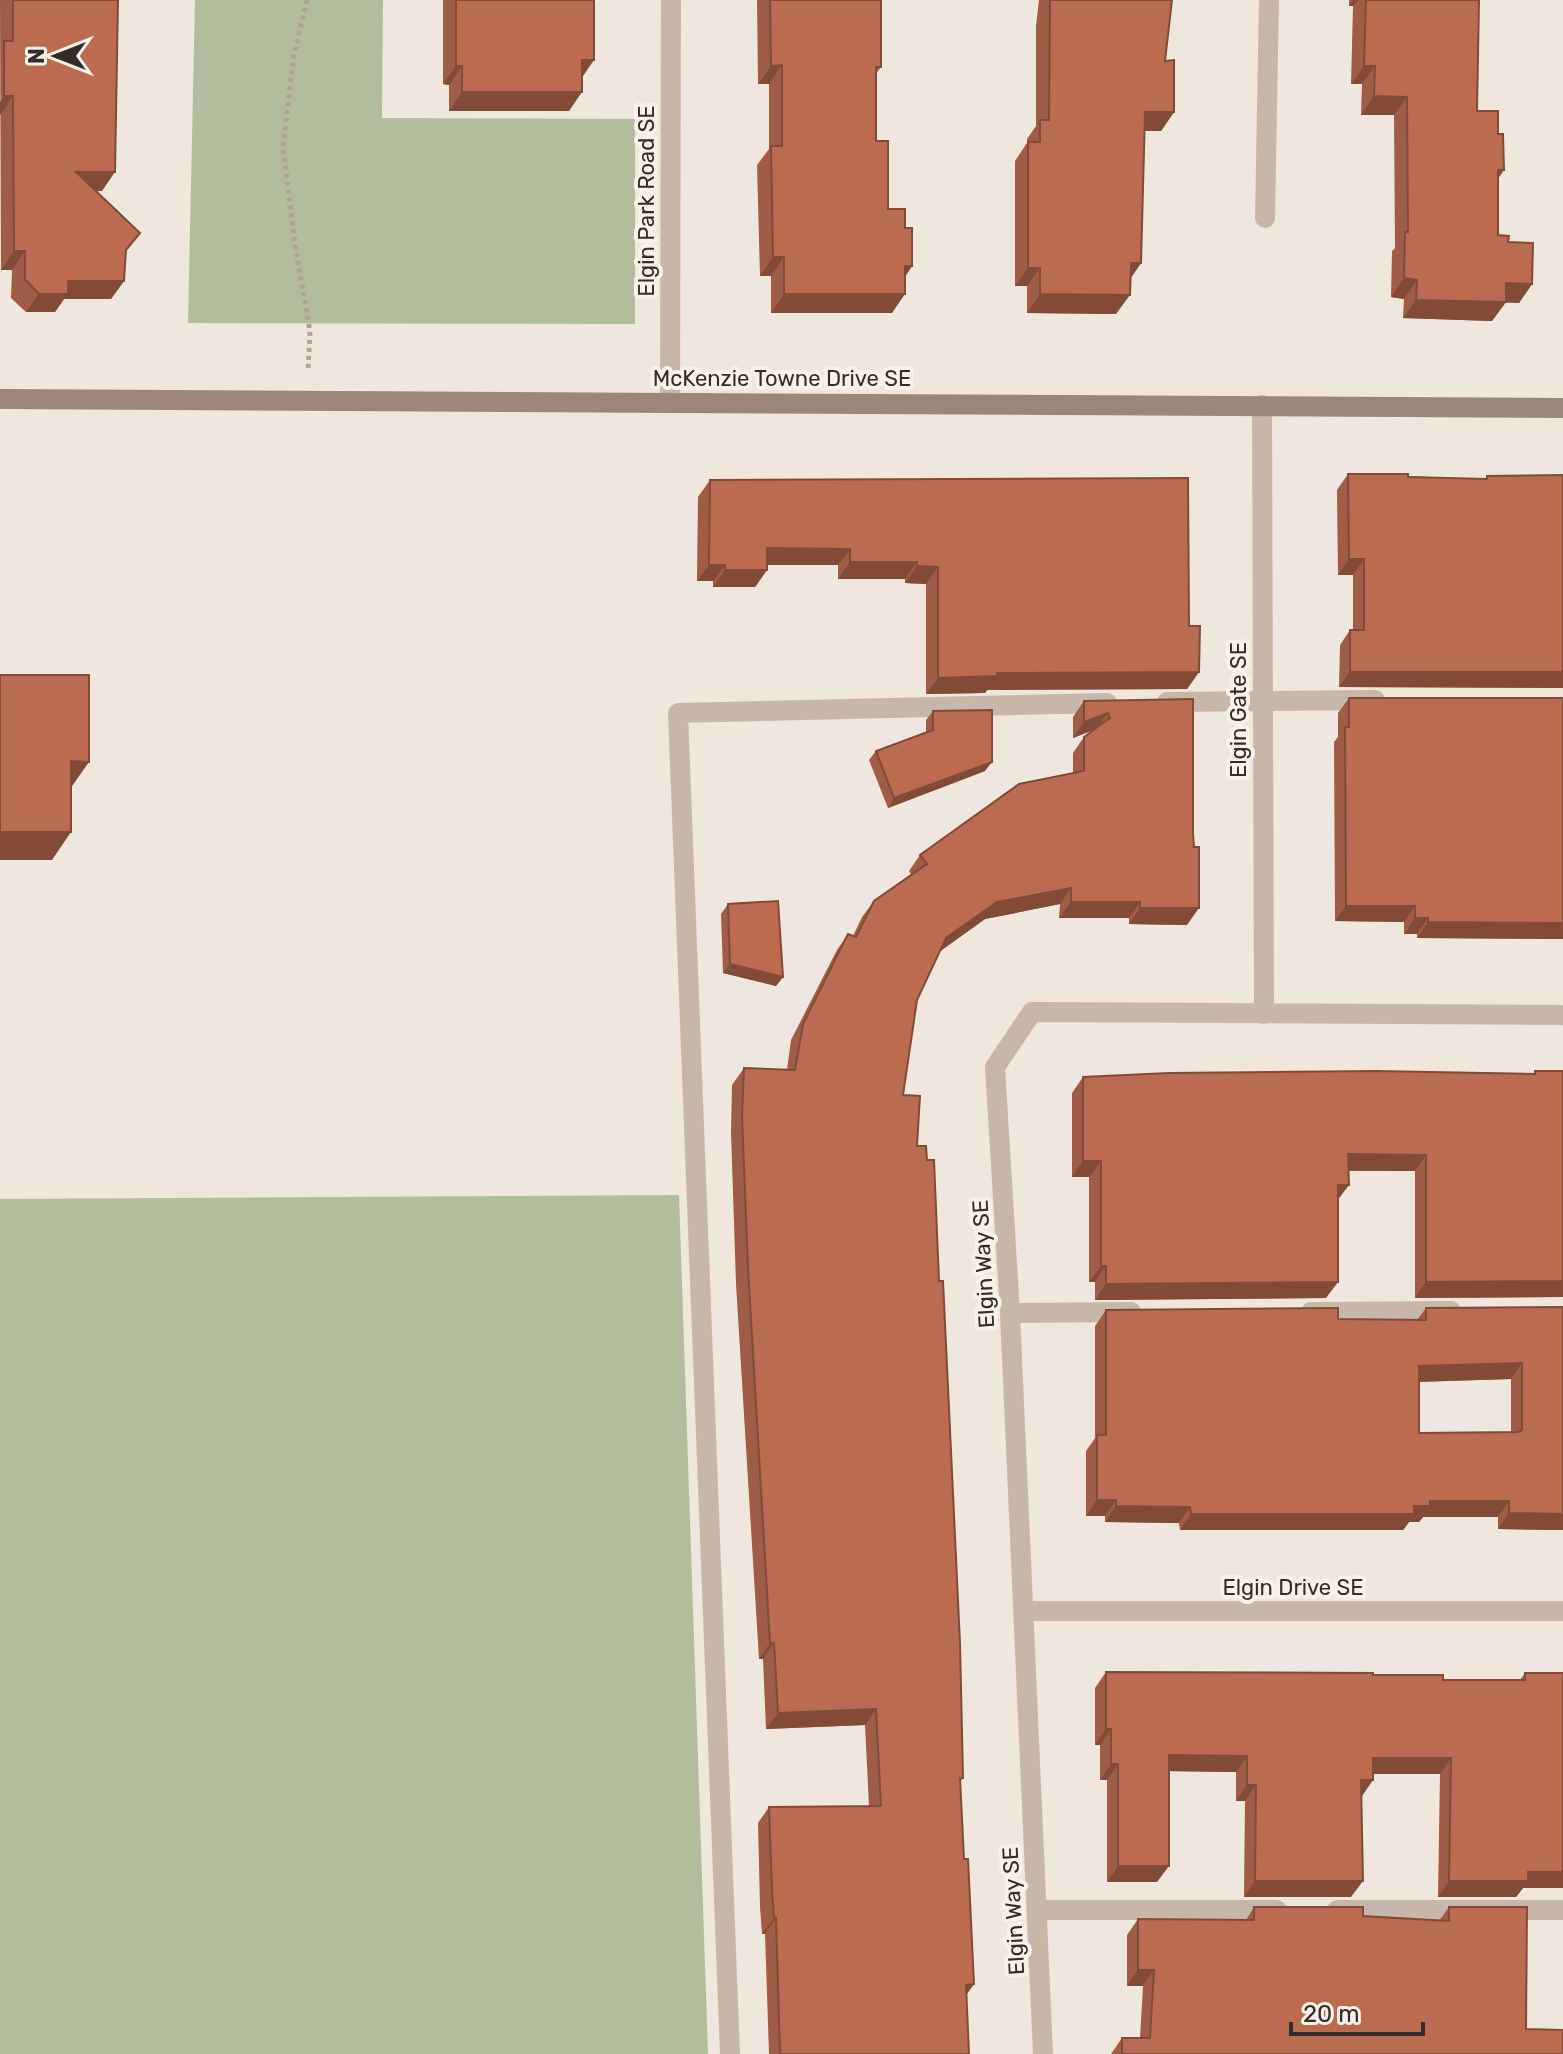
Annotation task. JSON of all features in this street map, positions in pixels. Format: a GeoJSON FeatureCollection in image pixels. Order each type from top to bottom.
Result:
{"type":"FeatureCollection","features":[{"type":"Feature","properties":{"kind":"street","name":"Elgin Park Road SE"},"geometry":{"type":"LineString","coordinates":[[670,402],[671,0]]}},
{"type":"Feature","properties":{"kind":"street"},"geometry":{"type":"LineString","coordinates":[[1265,218],[1269,0]]}},
{"type":"Feature","properties":{"kind":"street","name":"McKenzie Towne Drive SE"},"geometry":{"type":"LineString","coordinates":[[0,399],[1563,408]]}},
{"type":"Feature","properties":{"kind":"street","name":"Elgin Gate SE"},"geometry":{"type":"LineString","coordinates":[[1262,405],[1264,1014]]}},
{"type":"Feature","properties":{"kind":"street"},"geometry":{"type":"LineString","coordinates":[[1151,702],[1388,700]]}},
{"type":"Feature","properties":{"kind":"street"},"geometry":{"type":"LineString","coordinates":[[730,2054],[678,713],[1120,703]]}},
{"type":"Feature","properties":{"kind":"street","name":"Elgin Way SE"},"geometry":{"type":"LineString","coordinates":[[1043,2054],[1010,1313],[995,1067],[1032,1012],[1563,1015]]}},
{"type":"Feature","properties":{"kind":"street"},"geometry":{"type":"LineString","coordinates":[[1294,1312],[1468,1311]]}},
{"type":"Feature","properties":{"kind":"street"},"geometry":{"type":"LineString","coordinates":[[1010,1313],[1152,1312]]}},
{"type":"Feature","properties":{"kind":"street","name":"Elgin Drive SE"},"geometry":{"type":"LineString","coordinates":[[1023,1611],[1563,1611]]}},
{"type":"Feature","properties":{"kind":"street"},"geometry":{"type":"LineString","coordinates":[[1037,1910],[1292,1910]]}},
{"type":"Feature","properties":{"kind":"street"},"geometry":{"type":"LineString","coordinates":[[1324,1910],[1563,1910]]}},
{"type":"Feature","properties":{"kind":"path"},"geometry":{"type":"LineString","coordinates":[[307,0],[294,55],[283,147],[310,331],[307,401]]}},
{"type":"Feature","properties":{"kind":"green space"},"geometry":{"type":"Polygon","coordinates":[[[195,0],[383,0],[382,118],[635,119],[635,324],[188,323],[195,0]]]}},
{"type":"Feature","properties":{"kind":"green space"},"geometry":{"type":"Polygon","coordinates":[[[679,1195],[708,2054],[0,2054],[0,1199],[679,1195]]]}},
{"type":"Feature","properties":{"kind":"building"},"geometry":{"type":"Polygon","coordinates":[[[13,0],[118,0],[115,172],[76,172],[140,233],[126,250],[124,281],[68,281],[68,294],[39,294],[25,279],[25,251],[14,251],[13,96],[4,96],[4,41],[13,41],[13,0]]]}},
{"type":"Feature","properties":{"kind":"building"},"geometry":{"type":"Polygon","coordinates":[[[456,0],[594,0],[594,60],[582,60],[582,92],[462,92],[462,66],[456,66],[456,0]]]}},
{"type":"Feature","properties":{"kind":"building"},"geometry":{"type":"Polygon","coordinates":[[[770,0],[881,0],[881,67],[876,67],[876,141],[888,141],[888,209],[905,209],[905,228],[912,228],[912,266],[905,266],[905,294],[784,294],[784,257],[773,257],[771,146],[782,146],[782,65],[771,66],[770,0]]]}},
{"type":"Feature","properties":{"kind":"building"},"geometry":{"type":"Polygon","coordinates":[[[1050,0],[1172,0],[1165,61],[1174,60],[1174,112],[1145,112],[1141,263],[1131,263],[1130,295],[1040,294],[1040,268],[1028,268],[1028,142],[1040,142],[1040,120],[1049,120],[1050,0]]]}},
{"type":"Feature","properties":{"kind":"building"},"geometry":{"type":"Polygon","coordinates":[[[1366,0],[1479,0],[1477,111],[1498,111],[1498,134],[1503,134],[1504,170],[1498,170],[1498,235],[1509,236],[1508,242],[1533,243],[1532,284],[1506,283],[1506,302],[1416,300],[1417,280],[1404,278],[1405,232],[1408,232],[1407,97],[1374,96],[1375,66],[1364,66],[1366,0]]]}},
{"type":"Feature","properties":{"kind":"building"},"geometry":{"type":"Polygon","coordinates":[[[1348,474],[1487,479],[1487,476],[1563,475],[1563,672],[1350,672],[1350,630],[1364,630],[1364,559],[1349,559],[1348,474]]]}},
{"type":"Feature","properties":{"kind":"building"},"geometry":{"type":"Polygon","coordinates":[[[1188,478],[1189,626],[1200,626],[1199,672],[997,673],[997,676],[938,678],[938,567],[917,566],[917,562],[850,562],[850,549],[767,548],[767,570],[725,570],[725,565],[709,565],[710,480],[1188,478]]]}},
{"type":"Feature","properties":{"kind":"building"},"geometry":{"type":"Polygon","coordinates":[[[0,675],[89,675],[89,762],[71,761],[71,832],[0,832],[0,675]]]}},
{"type":"Feature","properties":{"kind":"building"},"geometry":{"type":"Polygon","coordinates":[[[1349,698],[1563,698],[1563,923],[1428,922],[1428,918],[1415,918],[1415,906],[1346,906],[1345,727],[1349,727],[1349,698]]]}},
{"type":"Feature","properties":{"kind":"building"},"geometry":{"type":"Polygon","coordinates":[[[1193,699],[1193,833],[1194,847],[1199,847],[1199,908],[1140,908],[1140,902],[1071,902],[1071,888],[997,902],[946,938],[917,1000],[903,1095],[920,1096],[917,1146],[926,1146],[927,1160],[934,1160],[939,1281],[943,1281],[960,1643],[963,1778],[960,1778],[964,1859],[968,1859],[974,1984],[966,1985],[969,2054],[780,2054],[769,1807],[881,1806],[876,1709],[778,1713],[774,1643],[770,1643],[748,1268],[742,1116],[744,1068],[795,1070],[803,1024],[848,934],[856,937],[874,901],[927,864],[920,855],[1019,784],[1084,771],[1084,737],[1110,718],[1108,713],[1084,722],[1084,701],[1193,699]]]}},
{"type":"Feature","properties":{"kind":"building"},"geometry":{"type":"Polygon","coordinates":[[[992,710],[992,762],[894,798],[876,751],[933,730],[933,711],[992,710]]]}},
{"type":"Feature","properties":{"kind":"building"},"geometry":{"type":"Polygon","coordinates":[[[778,901],[783,977],[730,964],[728,904],[778,901]]]}},
{"type":"Feature","properties":{"kind":"building"},"geometry":{"type":"Polygon","coordinates":[[[1376,1071],[1535,1074],[1535,1071],[1563,1071],[1563,1281],[1426,1282],[1426,1155],[1348,1154],[1349,1185],[1338,1185],[1338,1282],[1106,1284],[1106,1266],[1101,1266],[1101,1161],[1083,1161],[1083,1077],[1376,1071]]]}},
{"type":"Feature","properties":{"kind":"building"},"geometry":{"type":"Polygon","coordinates":[[[1563,1307],[1563,1514],[1509,1513],[1509,1501],[1430,1501],[1430,1506],[1414,1506],[1414,1514],[1191,1514],[1190,1507],[1116,1506],[1116,1500],[1097,1500],[1097,1435],[1106,1435],[1106,1310],[1338,1308],[1338,1319],[1426,1320],[1426,1308],[1563,1307]],[[1522,1363],[1419,1366],[1419,1433],[1522,1430],[1522,1363]]]}},
{"type":"Feature","properties":{"kind":"building"},"geometry":{"type":"Polygon","coordinates":[[[1106,1672],[1373,1673],[1443,1675],[1443,1680],[1525,1680],[1525,1673],[1563,1673],[1563,1872],[1528,1872],[1528,1881],[1449,1881],[1451,1758],[1373,1758],[1373,1780],[1361,1780],[1363,1881],[1255,1881],[1256,1785],[1247,1785],[1247,1756],[1169,1755],[1169,1866],[1118,1866],[1118,1764],[1111,1764],[1111,1729],[1106,1729],[1106,1672]]]}},
{"type":"Feature","properties":{"kind":"building"},"geometry":{"type":"Polygon","coordinates":[[[1254,1907],[1363,1907],[1363,1916],[1449,1921],[1449,1907],[1527,1907],[1526,2029],[1563,2030],[1563,2054],[1122,2054],[1122,2038],[1150,2038],[1154,1970],[1138,1970],[1138,1919],[1254,1920],[1254,1907]]]}}]}
